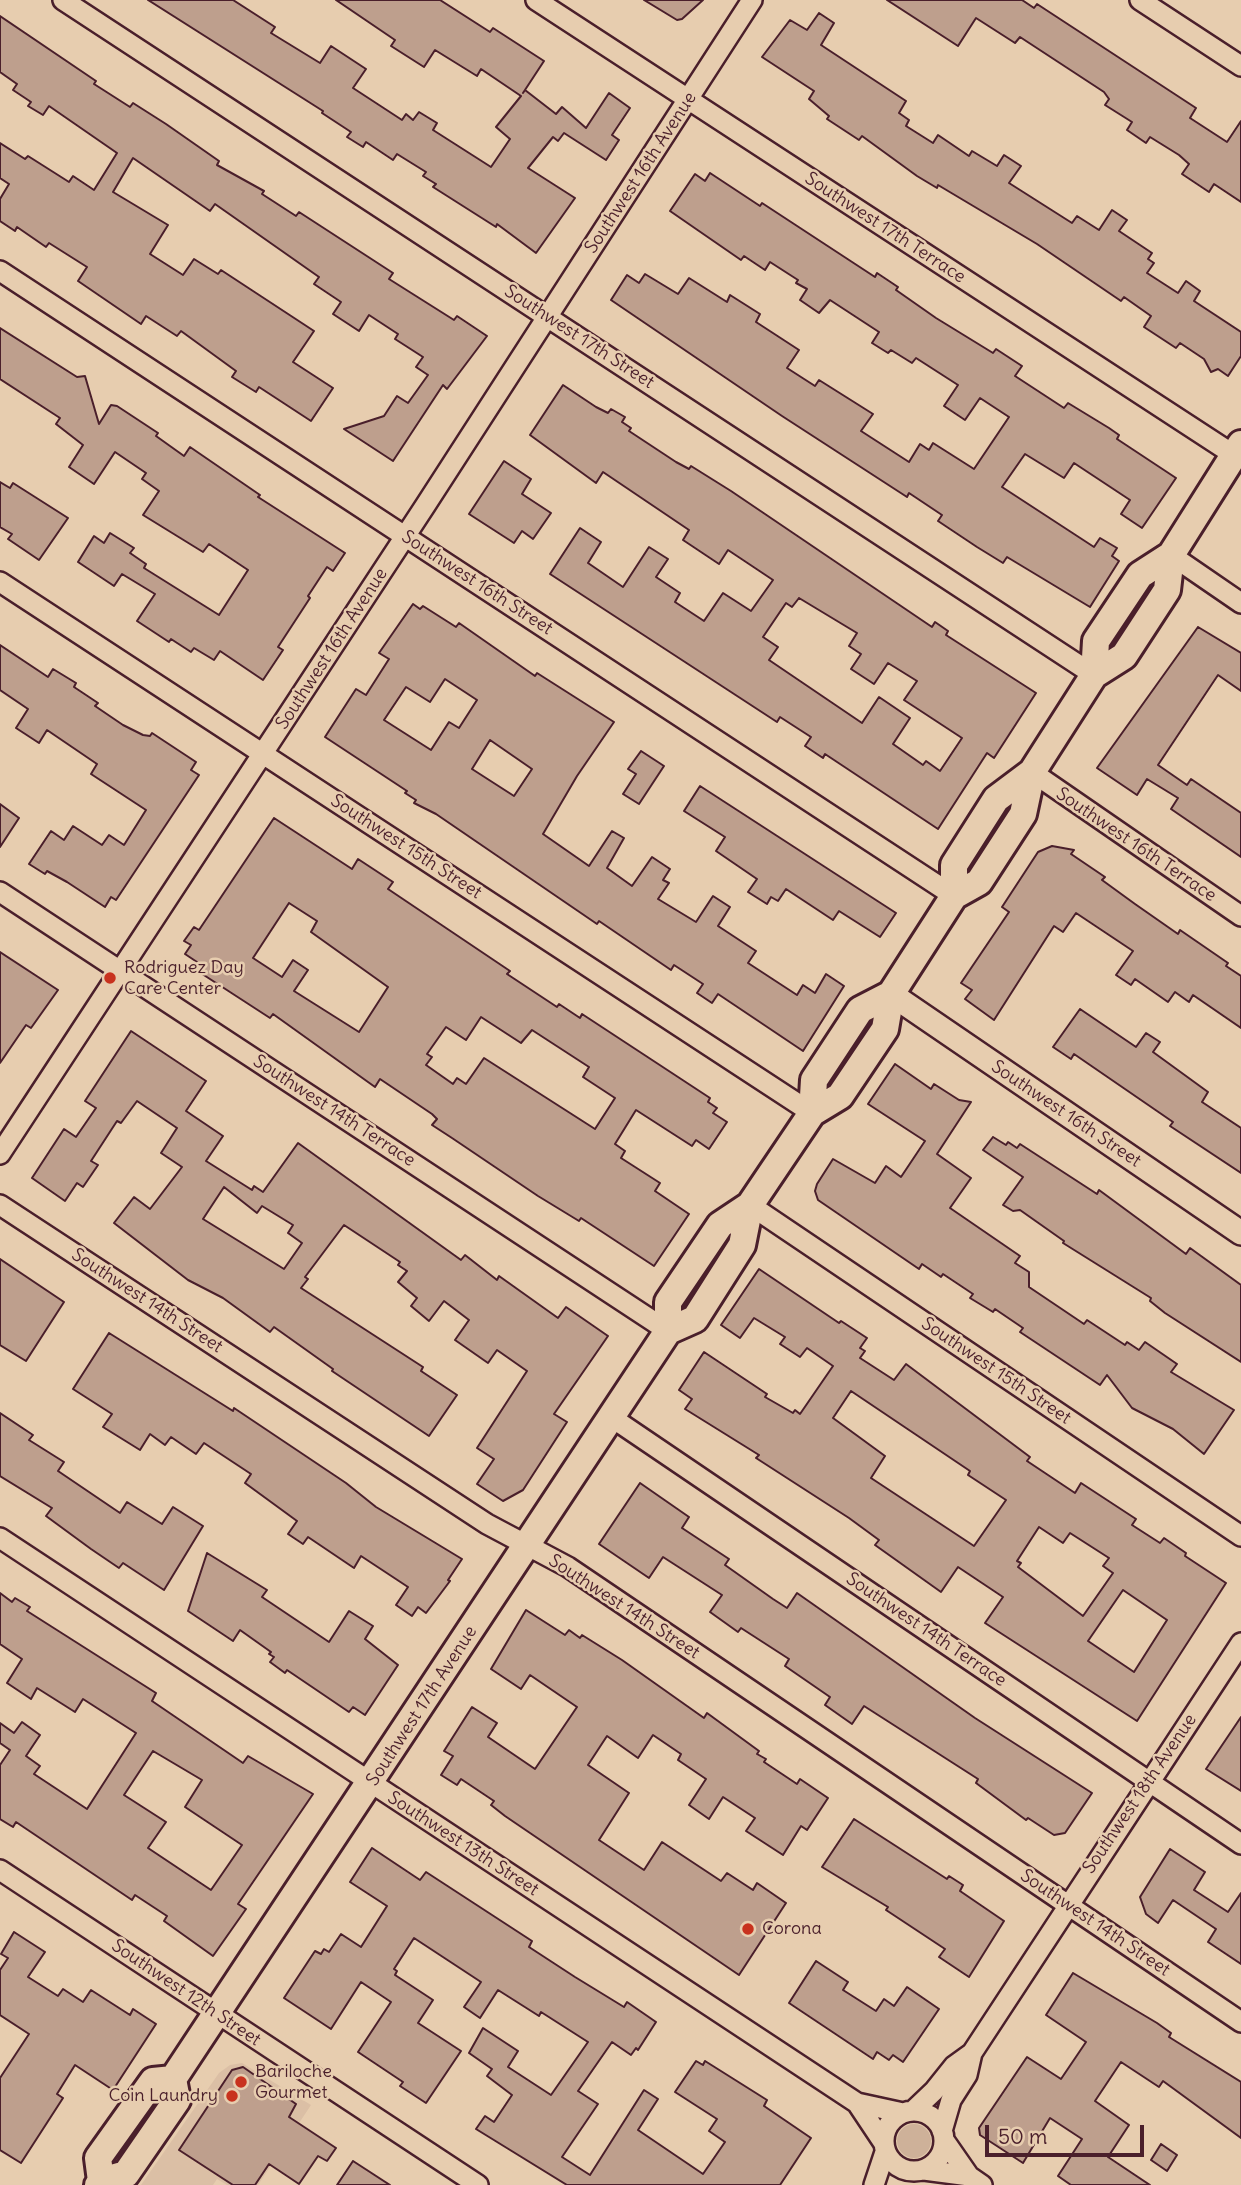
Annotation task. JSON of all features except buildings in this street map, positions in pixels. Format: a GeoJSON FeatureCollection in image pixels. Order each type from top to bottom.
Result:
{"type":"FeatureCollection","features":[{"type":"Feature","properties":{"kind":"main road","name":"Southwest 17th Avenue"},"geometry":{"type":"LineString","coordinates":[[99,2183],[126,2174],[177,2100],[173,2079],[668,1331],[695,1319],[742,1245],[750,1205],[812,1112],[840,1096],[885,1030],[891,994],[954,896],[979,882],[1023,814],[1032,772],[1094,675],[1124,656],[1167,590],[1171,555],[1237,450]]}},
{"type":"Feature","properties":{"kind":"street","name":"Southwest 17th Street"},"geometry":{"type":"LineString","coordinates":[[64,0],[1094,675]]}},
{"type":"Feature","properties":{"kind":"street","name":"Southwest 17th Terrace"},"geometry":{"type":"LineString","coordinates":[[536,0],[1237,450]]}},
{"type":"Feature","properties":{"kind":"street","name":"Southwest 16th Avenue"},"geometry":{"type":"LineString","coordinates":[[0,1154],[119,969],[406,536],[752,0]]}},
{"type":"Feature","properties":{"kind":"street"},"geometry":{"type":"LineString","coordinates":[[1140,0],[1241,66]]}},
{"type":"Feature","properties":{"kind":"street","name":"Southwest 16th Street"},"geometry":{"type":"LineString","coordinates":[[0,271],[954,896]]}},
{"type":"Feature","properties":{"kind":"street"},"geometry":{"type":"LineString","coordinates":[[1171,555],[1241,603]]}},
{"type":"Feature","properties":{"kind":"street","name":"Southwest 15th Street"},"geometry":{"type":"LineString","coordinates":[[0,582],[812,1112]]}},
{"type":"Feature","properties":{"kind":"street","name":"Southwest 16th Terrace"},"geometry":{"type":"LineString","coordinates":[[1032,772],[1241,916]]}},
{"type":"Feature","properties":{"kind":"street","name":"Southwest 14th Terrace"},"geometry":{"type":"LineString","coordinates":[[0,892],[668,1331]]}},
{"type":"Feature","properties":{"kind":"street","name":"Southwest 16th Street"},"geometry":{"type":"LineString","coordinates":[[891,994],[1241,1234]]}},
{"type":"Feature","properties":{"kind":"street","name":"Southwest 14th Street"},"geometry":{"type":"LineString","coordinates":[[0,1205],[487,1524],[568,1567],[1241,2022]]}},
{"type":"Feature","properties":{"kind":"street","name":"Southwest 15th Street"},"geometry":{"type":"LineString","coordinates":[[750,1205],[1241,1536]]}},
{"type":"Feature","properties":{"kind":"street","name":"Southwest 14th Terrace"},"geometry":{"type":"LineString","coordinates":[[611,1417],[1241,1844]]}},
{"type":"Feature","properties":{"kind":"street","name":"Southwest 13th Street"},"geometry":{"type":"LineString","coordinates":[[0,1538],[857,2103],[908,2112]]}},
{"type":"Feature","properties":{"kind":"street","name":"Southwest 18th Avenue"},"geometry":{"type":"LineString","coordinates":[[943,2135],[951,2100],[967,2075],[972,2053],[1241,1643]]}},
{"type":"Feature","properties":{"kind":"street","name":"Southwest 12th Street"},"geometry":{"type":"LineString","coordinates":[[0,1870],[478,2185]]}},
{"type":"Feature","properties":{"kind":"street","name":"Southwest 18th Avenue"},"geometry":{"type":"LineString","coordinates":[[908,2112],[934,2091],[954,2066],[972,2053]]}},
{"type":"Feature","properties":{"kind":"street","name":"Southwest 13th Street"},"geometry":{"type":"LineString","coordinates":[[857,2103],[884,2147]]}},
{"type":"Feature","properties":{"kind":"street"},"geometry":{"type":"LineString","coordinates":[[874,2185],[888,2124],[908,2112],[931,2116],[975,2181]]}},
{"type":"Feature","properties":{"kind":"street"},"geometry":{"type":"LineString","coordinates":[[899,2185],[939,2158],[943,2135]]}},
{"type":"Feature","properties":{"kind":"street"},"geometry":{"type":"LineString","coordinates":[[884,2147],[897,2166],[975,2181]]}},
{"type":"Feature","properties":{"kind":"shaded area"},"geometry":{"type":"Polygon","coordinates":[[[242,2063],[311,2105],[258,2185],[227,2185],[217,2179],[213,2185],[141,2185],[219,2073],[230,2065],[242,2063]]]}},
{"type":"Feature","properties":{"kind":"shaded area"},"geometry":{"type":"Polygon","coordinates":[[[914,2124],[926,2129],[931,2141],[926,2153],[914,2158],[902,2153],[897,2141],[902,2129],[914,2124]]]}},
{"type":"Feature","properties":{"kind":"place","name":"Rodriguez Day Care Center"},"geometry":{"type":"Point","coordinates":[110,978]}},
{"type":"Feature","properties":{"kind":"place","name":"Corona"},"geometry":{"type":"Point","coordinates":[748,1929]}},
{"type":"Feature","properties":{"kind":"place","name":"Bariloche Gourmet"},"geometry":{"type":"Point","coordinates":[241,2082]}},
{"type":"Feature","properties":{"kind":"place","name":"Coin Laundry"},"geometry":{"type":"Point","coordinates":[232,2096]}}]}
